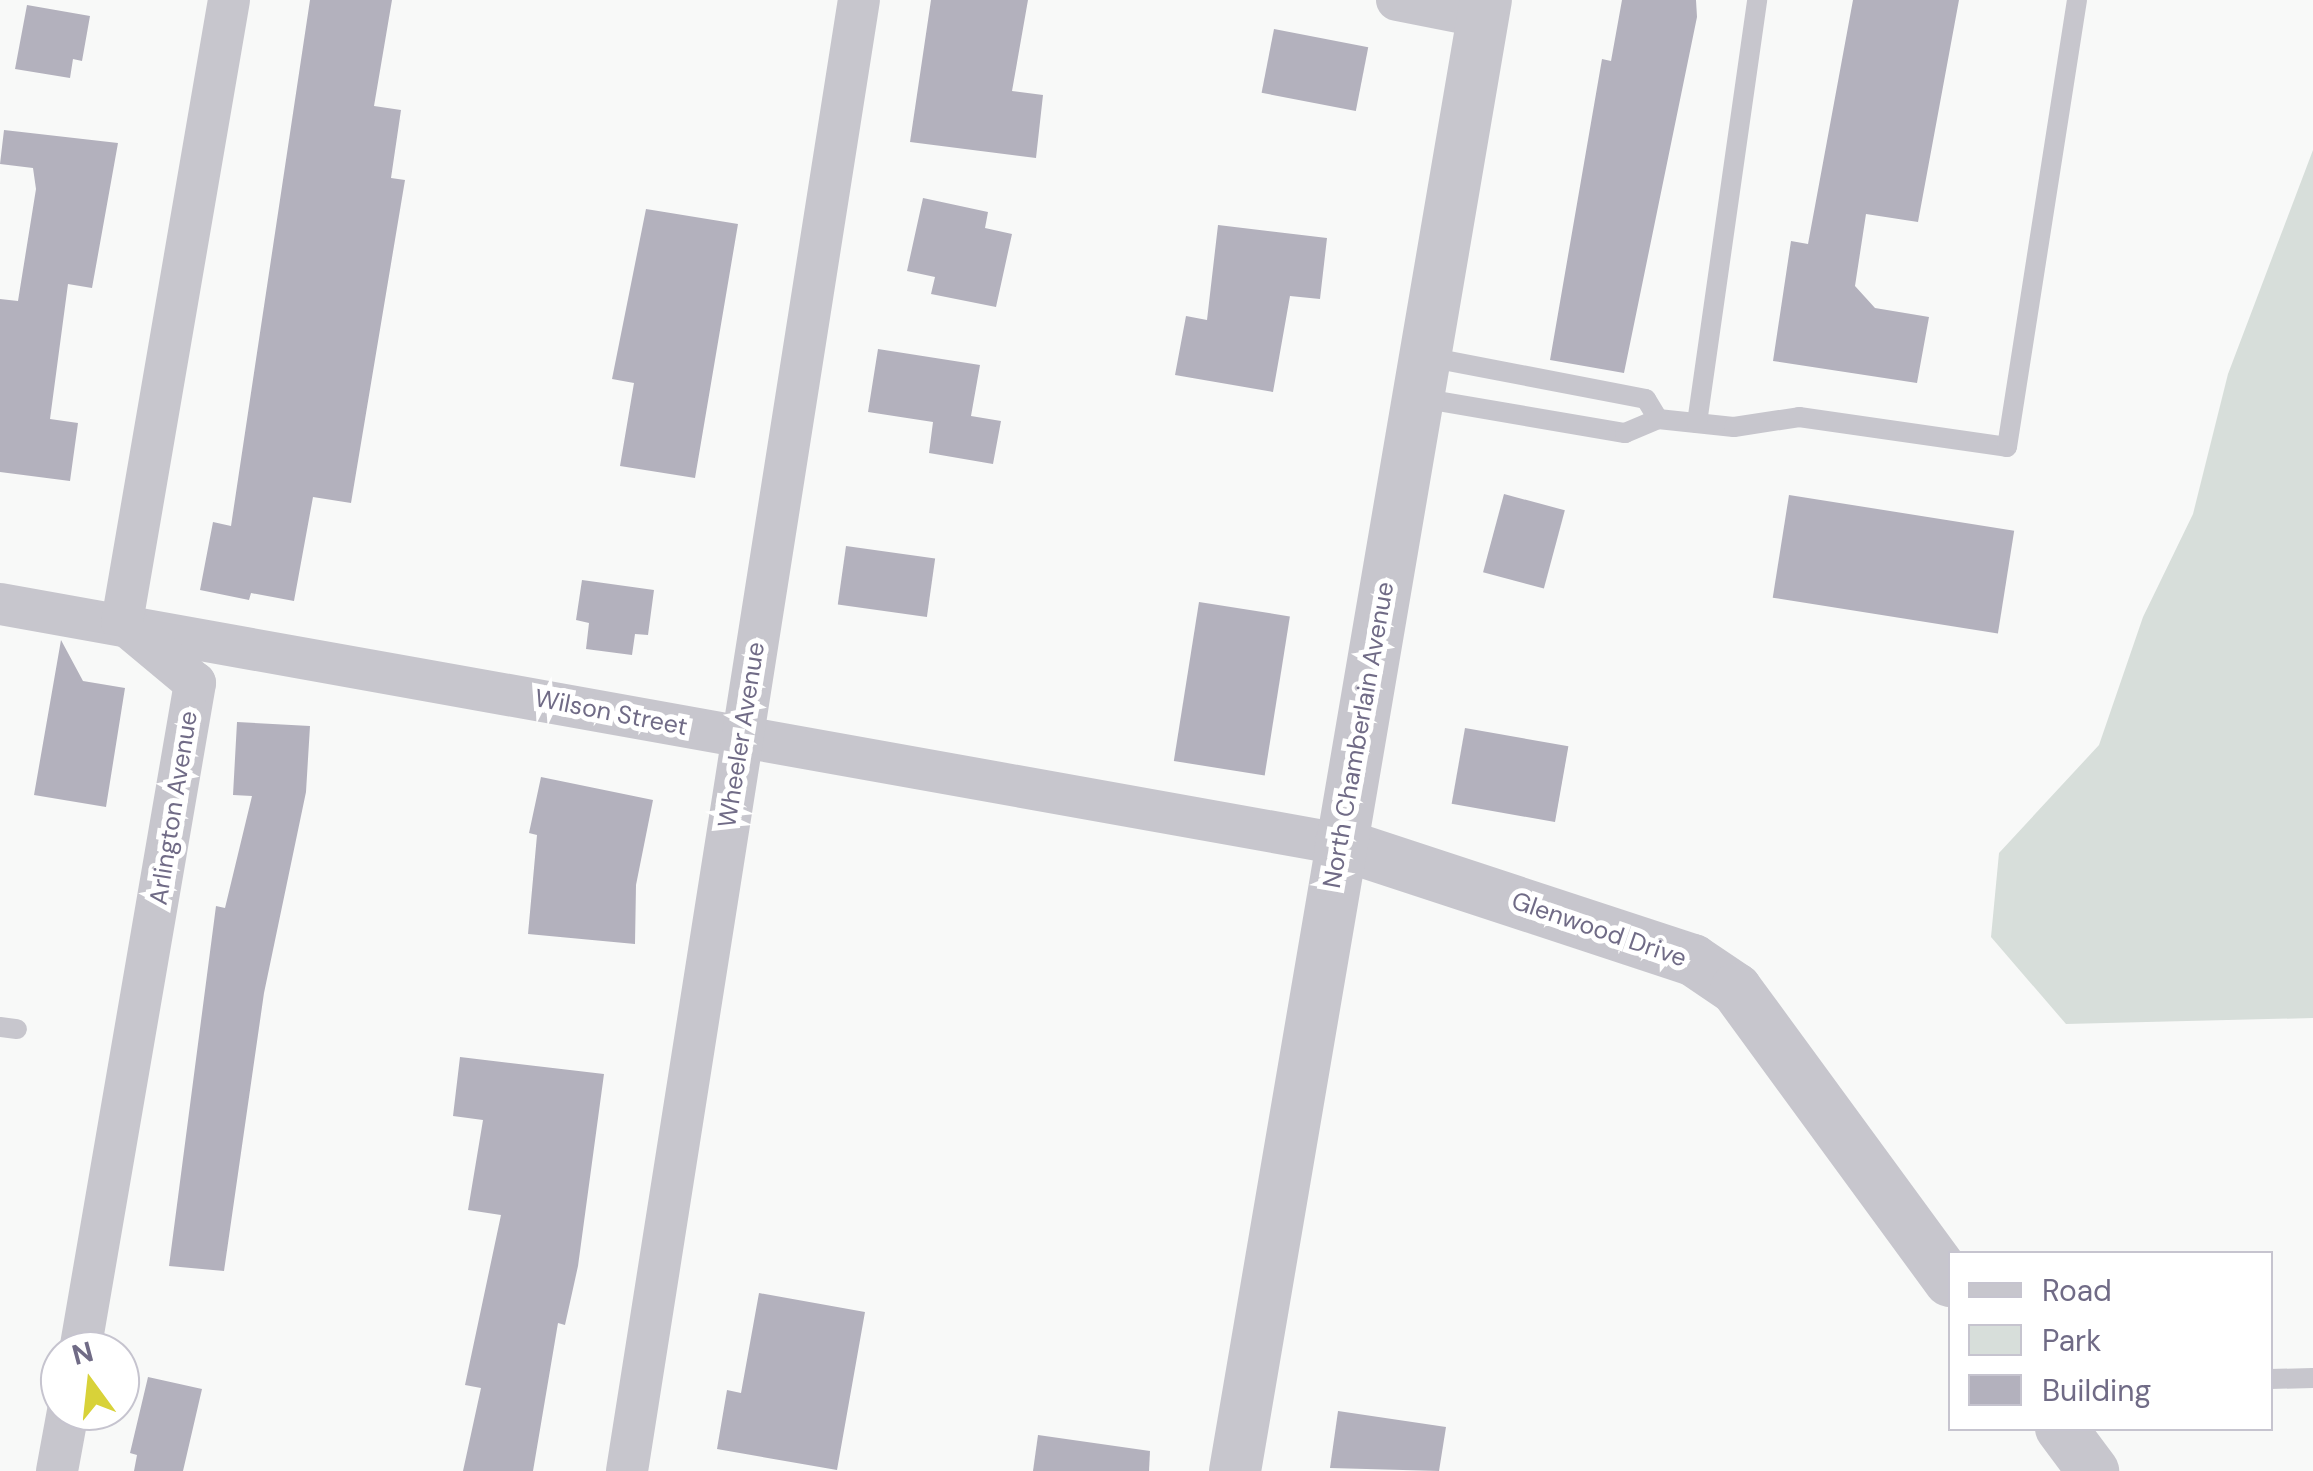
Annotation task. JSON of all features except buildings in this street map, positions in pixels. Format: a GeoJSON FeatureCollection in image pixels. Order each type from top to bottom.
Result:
{"type":"FeatureCollection","features":[{"type":"Feature","properties":{"kind":"street"},"geometry":{"type":"LineString","coordinates":[[122,622],[229,0]]}},
{"type":"Feature","properties":{"kind":"street","name":"Wheeler Avenue"},"geometry":{"type":"LineString","coordinates":[[626,1471],[859,0]]}},
{"type":"Feature","properties":{"kind":"street"},"geometry":{"type":"LineString","coordinates":[[1397,0],[1485,8]]}},
{"type":"Feature","properties":{"kind":"street","name":"North Chamberlain Avenue"},"geometry":{"type":"LineString","coordinates":[[1236,1471],[1485,8]]}},
{"type":"Feature","properties":{"kind":"street","name":"Wilson Street"},"geometry":{"type":"LineString","coordinates":[[0,604],[122,622],[1340,844]]}},
{"type":"Feature","properties":{"kind":"street","name":"Arlington Avenue"},"geometry":{"type":"LineString","coordinates":[[83,1331],[195,683],[122,622]]}},
{"type":"Feature","properties":{"kind":"street","name":"Glenwood Drive"},"geometry":{"type":"LineString","coordinates":[[1340,844],[1693,960],[1736,990],[1948,1277]]}},
{"type":"Feature","properties":{"kind":"street"},"geometry":{"type":"LineString","coordinates":[[57,1471],[64,1431]]}},
{"type":"Feature","properties":{"kind":"street"},"geometry":{"type":"LineString","coordinates":[[2063,1431],[2093,1471]]}},
{"type":"Feature","properties":{"kind":"lane"},"geometry":{"type":"LineString","coordinates":[[1698,423],[1758,0]]}},
{"type":"Feature","properties":{"kind":"lane"},"geometry":{"type":"LineString","coordinates":[[1421,377],[1625,433],[1658,418],[1698,423],[1799,417],[2007,447],[2077,0]]}},
{"type":"Feature","properties":{"kind":"lane"},"geometry":{"type":"LineString","coordinates":[[1421,377],[1646,399],[1658,418]]}},
{"type":"Feature","properties":{"kind":"lane"},"geometry":{"type":"LineString","coordinates":[[2273,1379],[2313,1378]]}},
{"type":"Feature","properties":{"kind":"green space"},"geometry":{"type":"Polygon","coordinates":[[[2313,150],[2313,1018],[2066,1024],[1991,937],[1999,853],[2099,745],[2143,617],[2193,514],[2228,374],[2313,150]]]}}]}
